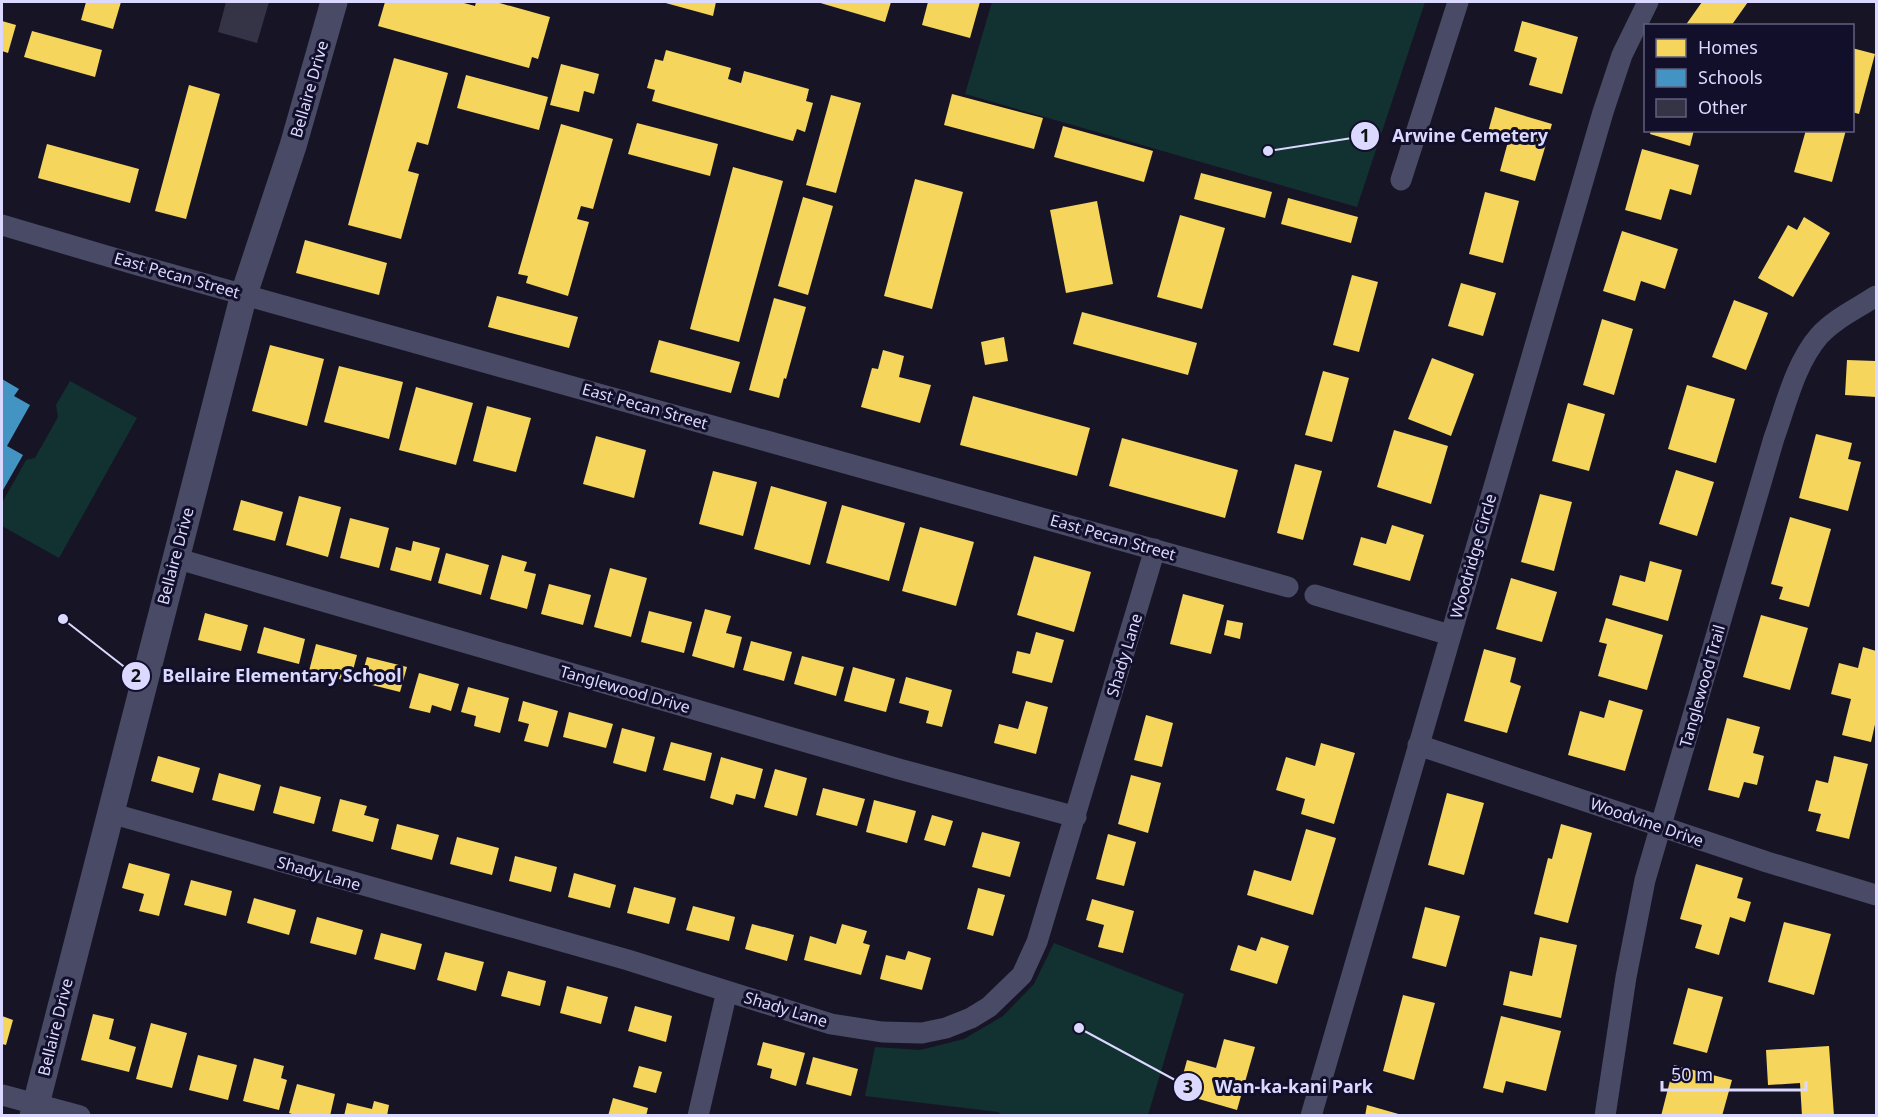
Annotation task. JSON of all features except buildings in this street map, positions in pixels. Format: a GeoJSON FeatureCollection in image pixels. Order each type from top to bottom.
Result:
{"type":"FeatureCollection","features":[{"type":"Feature","properties":{"kind":"street","name":"Bellaire Drive"},"geometry":{"type":"LineString","coordinates":[[34,1110],[244,294],[293,146],[334,2]]}},
{"type":"Feature","properties":{"kind":"street"},"geometry":{"type":"LineString","coordinates":[[1401,180],[1458,2]]}},
{"type":"Feature","properties":{"kind":"street","name":"Woodridge Circle"},"geometry":{"type":"LineString","coordinates":[[1311,1116],[1603,112],[1622,55],[1648,2]]}},
{"type":"Feature","properties":{"kind":"street","name":"East Pecan Street"},"geometry":{"type":"LineString","coordinates":[[2,225],[1288,586]]}},
{"type":"Feature","properties":{"kind":"street","name":"Tanglewood Trail"},"geometry":{"type":"LineString","coordinates":[[1605,1116],[1626,977],[1645,880],[1771,450],[1806,354],[1820,335],[1835,322],[1876,296]]}},
{"type":"Feature","properties":{"kind":"street","name":"Shady Lane"},"geometry":{"type":"LineString","coordinates":[[110,813],[616,957],[831,1024],[882,1032],[922,1033],[946,1028],[971,1018],[989,1007],[1022,975],[1037,942],[1155,549]]}},
{"type":"Feature","properties":{"kind":"street","name":"Tanglewood Drive"},"geometry":{"type":"LineString","coordinates":[[175,558],[899,768],[1076,817]]}},
{"type":"Feature","properties":{"kind":"street"},"geometry":{"type":"LineString","coordinates":[[1315,595],[1450,635]]}},
{"type":"Feature","properties":{"kind":"street","name":"Woodvine Drive"},"geometry":{"type":"LineString","coordinates":[[1418,745],[1660,827],[1876,895]]}},
{"type":"Feature","properties":{"kind":"street"},"geometry":{"type":"LineString","coordinates":[[698,1116],[727,991]]}},
{"type":"Feature","properties":{"kind":"street"},"geometry":{"type":"LineString","coordinates":[[2,1095],[34,1110],[80,1116]]}},
{"type":"Feature","properties":{"kind":"green space"},"geometry":{"type":"Polygon","coordinates":[[[992,2],[1425,2],[1357,207],[965,94],[992,2]]]}},
{"type":"Feature","properties":{"kind":"green space"},"geometry":{"type":"Polygon","coordinates":[[[70,381],[137,418],[59,558],[2,526],[2,503],[26,460],[35,458],[58,417],[56,405],[70,381]]]}},
{"type":"Feature","properties":{"kind":"green space"},"geometry":{"type":"Polygon","coordinates":[[[1054,943],[1184,994],[1148,1115],[1002,1115],[998,1112],[865,1096],[875,1047],[920,1050],[964,1039],[1003,1016],[1034,984],[1054,943]]]}},
{"type":"Feature","properties":{"kind":"place","name":"Arwine Cemetery"},"geometry":{"type":"Point","coordinates":[1268,151]}},
{"type":"Feature","properties":{"kind":"place","name":"Bellaire Elementary School"},"geometry":{"type":"Point","coordinates":[63,619]}},
{"type":"Feature","properties":{"kind":"place","name":"Wan-ka-kani Park"},"geometry":{"type":"Point","coordinates":[1079,1028]}}]}
